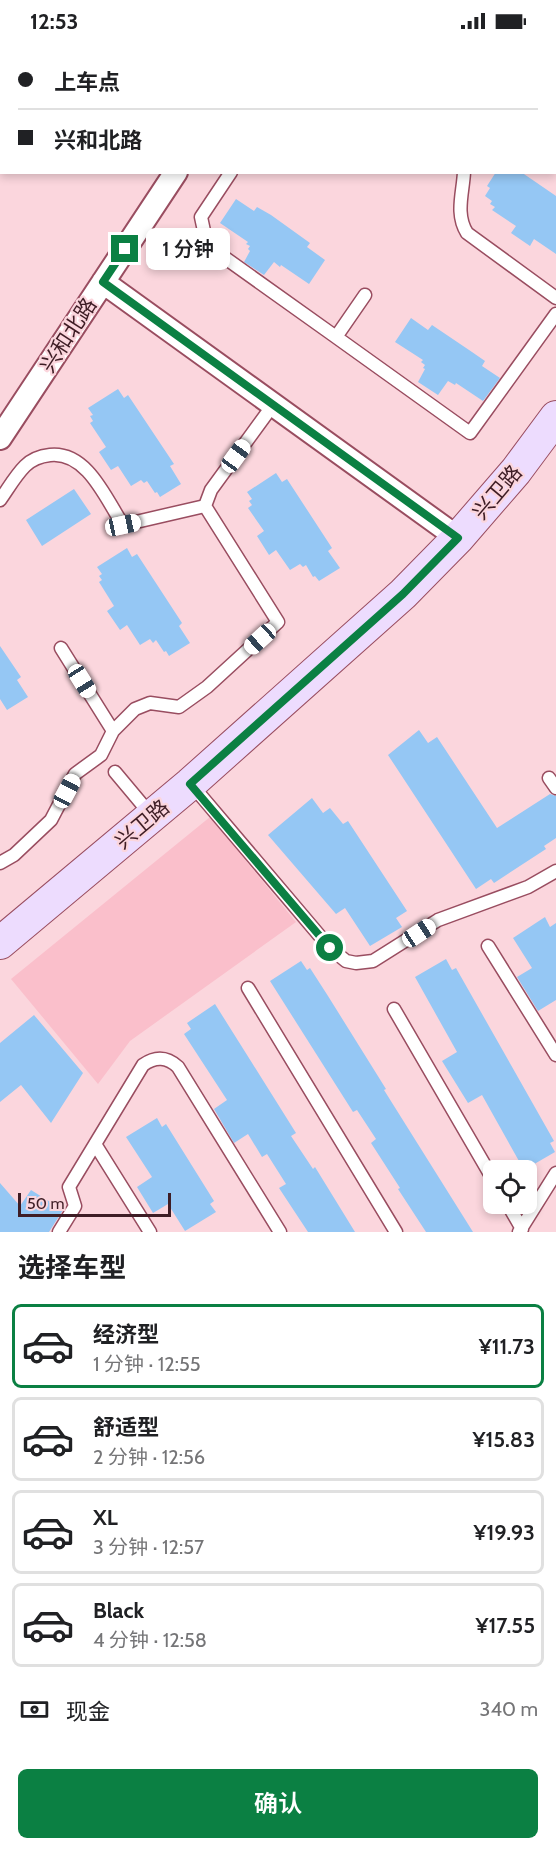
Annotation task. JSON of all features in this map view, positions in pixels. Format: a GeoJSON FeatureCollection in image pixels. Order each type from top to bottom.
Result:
{"type":"FeatureCollection","features":[{"type":"Feature","properties":{"kind":"street","name":"兴和北路"},"geometry":{"type":"LineString","coordinates":[[0,438],[175,174]]}},
{"type":"Feature","properties":{"kind":"street"},"geometry":{"type":"LineString","coordinates":[[103,282],[458,538]]}},
{"type":"Feature","properties":{"kind":"street","name":"兴卫路"},"geometry":{"type":"LineString","coordinates":[[0,943],[190,784],[403,594],[458,538],[516,471],[556,417]]}},
{"type":"Feature","properties":{"kind":"lane"},"geometry":{"type":"LineString","coordinates":[[556,57],[556,63]]}},
{"type":"Feature","properties":{"kind":"lane"},"geometry":{"type":"LineString","coordinates":[[230,174],[201,217],[207,245],[470,432],[556,314]]}},
{"type":"Feature","properties":{"kind":"lane"},"geometry":{"type":"LineString","coordinates":[[464,174],[460,213],[467,233],[556,298]]}},
{"type":"Feature","properties":{"kind":"lane"},"geometry":{"type":"LineString","coordinates":[[336,337],[365,295]]}},
{"type":"Feature","properties":{"kind":"lane"},"geometry":{"type":"LineString","coordinates":[[205,506],[211,490],[273,405]]}},
{"type":"Feature","properties":{"kind":"lane"},"geometry":{"type":"LineString","coordinates":[[0,500],[25,466],[42,456],[52,455],[73,459],[81,465],[89,473],[123,525],[205,506]]}},
{"type":"Feature","properties":{"kind":"lane"},"geometry":{"type":"LineString","coordinates":[[151,816],[108,763],[113,731],[135,709],[150,703],[179,706],[207,687],[278,622],[205,506]]}},
{"type":"Feature","properties":{"kind":"lane"},"geometry":{"type":"LineString","coordinates":[[61,648],[113,731]]}},
{"type":"Feature","properties":{"kind":"lane"},"geometry":{"type":"LineString","coordinates":[[0,863],[14,855],[51,820],[75,774],[108,763]]}},
{"type":"Feature","properties":{"kind":"lane"},"geometry":{"type":"LineString","coordinates":[[190,784],[330,948],[346,961],[365,963],[381,958],[438,920],[528,887],[556,870]]}},
{"type":"Feature","properties":{"kind":"lane"},"geometry":{"type":"LineString","coordinates":[[488,946],[556,1055]]}},
{"type":"Feature","properties":{"kind":"lane"},"geometry":{"type":"LineString","coordinates":[[248,988],[396,1232]]}},
{"type":"Feature","properties":{"kind":"lane"},"geometry":{"type":"LineString","coordinates":[[394,1009],[483,1162]]}},
{"type":"Feature","properties":{"kind":"lane"},"geometry":{"type":"LineString","coordinates":[[59,1232],[75,1206],[69,1188],[143,1065],[157,1058],[173,1062],[178,1067],[280,1232]]}},
{"type":"Feature","properties":{"kind":"lane"},"geometry":{"type":"LineString","coordinates":[[95,1144],[150,1232]]}},
{"type":"Feature","properties":{"kind":"lane"},"geometry":{"type":"LineString","coordinates":[[520,1230],[556,1173]]}},
{"type":"Feature","properties":{"kind":"lane"},"geometry":{"type":"LineString","coordinates":[[512,1214],[520,1230]]}},
{"type":"Feature","properties":{"kind":"shaded area"},"geometry":{"type":"Polygon","coordinates":[[[210,817],[296,922],[130,1041],[98,1084],[11,979],[210,817]]]}},
{"type":"Feature","properties":{"kind":"building"},"geometry":{"type":"Polygon","coordinates":[[[495,174],[524,174],[556,196],[556,254],[534,239],[530,246],[511,233],[516,226],[492,210],[495,207],[490,204],[492,201],[485,196],[490,188],[487,186],[495,174]]]}},
{"type":"Feature","properties":{"kind":"building"},"geometry":{"type":"Polygon","coordinates":[[[236,199],[254,211],[257,207],[271,215],[310,243],[307,247],[325,260],[309,284],[274,262],[264,275],[244,262],[250,251],[248,249],[250,246],[246,244],[248,242],[220,223],[236,199]]]}},
{"type":"Feature","properties":{"kind":"building"},"geometry":{"type":"Polygon","coordinates":[[[411,318],[428,330],[432,325],[485,361],[482,366],[500,378],[483,401],[456,383],[455,385],[448,381],[438,395],[418,382],[425,369],[423,368],[425,365],[421,362],[423,360],[395,342],[411,318]]]}},
{"type":"Feature","properties":{"kind":"building"},"geometry":{"type":"Polygon","coordinates":[[[118,389],[124,398],[128,395],[174,464],[170,466],[181,484],[160,497],[147,481],[144,483],[141,480],[131,486],[118,466],[111,470],[99,452],[106,447],[90,423],[93,421],[90,416],[93,415],[88,408],[118,389]]]}},
{"type":"Feature","properties":{"kind":"building"},"geometry":{"type":"Polygon","coordinates":[[[276,473],[282,482],[287,479],[332,548],[328,551],[340,568],[319,581],[315,576],[313,577],[306,565],[303,567],[300,564],[290,570],[276,550],[269,555],[257,536],[264,531],[248,508],[252,505],[249,501],[252,499],[247,492],[276,473]]]}},
{"type":"Feature","properties":{"kind":"building"},"geometry":{"type":"Polygon","coordinates":[[[74,489],[91,514],[42,546],[26,520],[74,489]]]}},
{"type":"Feature","properties":{"kind":"building"},"geometry":{"type":"Polygon","coordinates":[[[127,548],[132,557],[137,554],[182,623],[179,626],[190,643],[169,656],[156,640],[153,643],[150,639],[140,645],[127,625],[120,630],[107,611],[114,606],[99,582],[102,580],[99,576],[102,574],[97,567],[127,548]]]}},
{"type":"Feature","properties":{"kind":"building"},"geometry":{"type":"Polygon","coordinates":[[[0,646],[21,677],[17,680],[28,697],[7,710],[0,699],[0,646]]]}},
{"type":"Feature","properties":{"kind":"building"},"geometry":{"type":"Polygon","coordinates":[[[419,730],[428,743],[437,737],[497,828],[550,794],[556,796],[556,838],[544,846],[546,849],[494,883],[491,879],[476,889],[388,755],[419,730]]]}},
{"type":"Feature","properties":{"kind":"building"},"geometry":{"type":"Polygon","coordinates":[[[312,798],[323,813],[330,808],[343,824],[348,821],[407,911],[396,918],[402,927],[370,946],[345,908],[336,914],[268,835],[312,798]]]}},
{"type":"Feature","properties":{"kind":"building"},"geometry":{"type":"Polygon","coordinates":[[[545,917],[550,927],[556,923],[556,1000],[538,1011],[517,977],[532,968],[513,938],[545,917]]]}},
{"type":"Feature","properties":{"kind":"building"},"geometry":{"type":"Polygon","coordinates":[[[446,959],[452,970],[456,968],[554,1141],[550,1143],[555,1152],[537,1162],[537,1160],[518,1160],[482,1095],[468,1103],[442,1061],[457,1052],[415,977],[446,959]]]}},
{"type":"Feature","properties":{"kind":"building"},"geometry":{"type":"Polygon","coordinates":[[[301,961],[307,970],[310,968],[328,996],[473,1232],[426,1232],[398,1189],[400,1188],[371,1143],[376,1139],[357,1110],[353,1112],[270,981],[301,961]]]}},
{"type":"Feature","properties":{"kind":"building"},"geometry":{"type":"Polygon","coordinates":[[[215,1004],[296,1133],[291,1136],[313,1169],[315,1167],[355,1232],[308,1232],[279,1188],[286,1184],[267,1154],[262,1157],[248,1134],[234,1143],[214,1109],[227,1100],[184,1034],[191,1029],[187,1023],[215,1004]]]}},
{"type":"Feature","properties":{"kind":"building"},"geometry":{"type":"Polygon","coordinates":[[[34,1015],[83,1073],[51,1123],[21,1085],[0,1102],[0,1043],[34,1015]]]}},
{"type":"Feature","properties":{"kind":"building"},"geometry":{"type":"Polygon","coordinates":[[[157,1118],[162,1127],[166,1124],[214,1201],[210,1204],[216,1212],[185,1231],[168,1204],[153,1213],[137,1187],[152,1177],[126,1137],[157,1118]]]}},
{"type":"Feature","properties":{"kind":"building"},"geometry":{"type":"Polygon","coordinates":[[[0,1183],[20,1206],[31,1190],[63,1210],[49,1232],[0,1232],[0,1183]]]}},
{"type":"Feature","properties":{"kind":"route"},"geometry":{"type":"LineString","coordinates":[[125,249],[103,282],[458,538],[403,594],[190,784],[330,948]]}}]}
